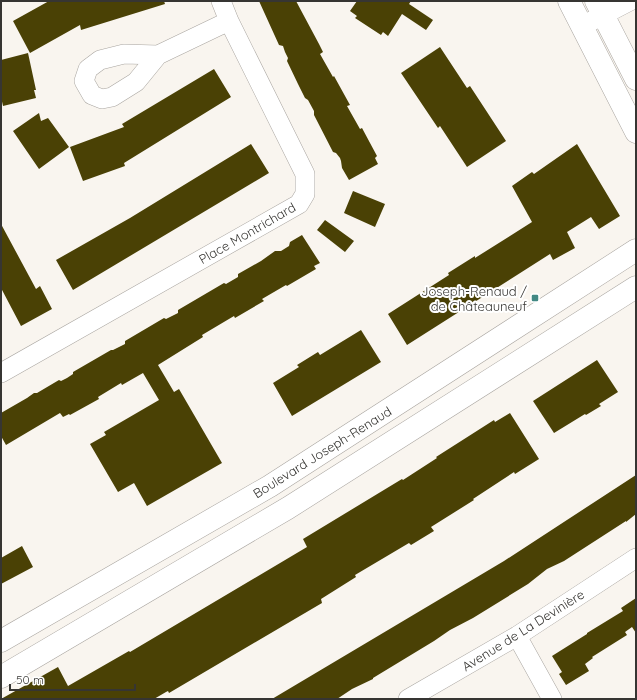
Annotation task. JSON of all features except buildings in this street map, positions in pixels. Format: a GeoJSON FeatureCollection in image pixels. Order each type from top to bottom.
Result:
{"type":"FeatureCollection","features":[{"type":"Feature","properties":{"kind":"street","name":"Place Montrichard"},"geometry":{"type":"LineString","coordinates":[[1,373],[299,204],[305,194],[305,174],[229,21],[221,1]]}},
{"type":"Feature","properties":{"kind":"street"},"geometry":{"type":"LineString","coordinates":[[569,1],[636,132]]}},
{"type":"Feature","properties":{"kind":"street"},"geometry":{"type":"LineString","coordinates":[[582,26],[600,8],[630,1]]}},
{"type":"Feature","properties":{"kind":"street"},"geometry":{"type":"LineString","coordinates":[[600,8],[636,79]]}},
{"type":"Feature","properties":{"kind":"street"},"geometry":{"type":"LineString","coordinates":[[158,55],[229,21]]}},
{"type":"Feature","properties":{"kind":"street","name":"Boulevard Joseph-Renaud"},"geometry":{"type":"LineString","coordinates":[[1,641],[270,486],[636,250]]}},
{"type":"Feature","properties":{"kind":"street"},"geometry":{"type":"LineString","coordinates":[[1,677],[288,508],[636,287]]}},
{"type":"Feature","properties":{"kind":"street","name":"Avenue de La Devinière"},"geometry":{"type":"LineString","coordinates":[[408,699],[516,636],[636,558]]}},
{"type":"Feature","properties":{"kind":"street"},"geometry":{"type":"LineString","coordinates":[[516,636],[552,699]]}},
{"type":"Feature","properties":{"kind":"place","name":"Joseph-Renaud / de Châteauneuf"},"geometry":{"type":"Point","coordinates":[535,298]}}]}
